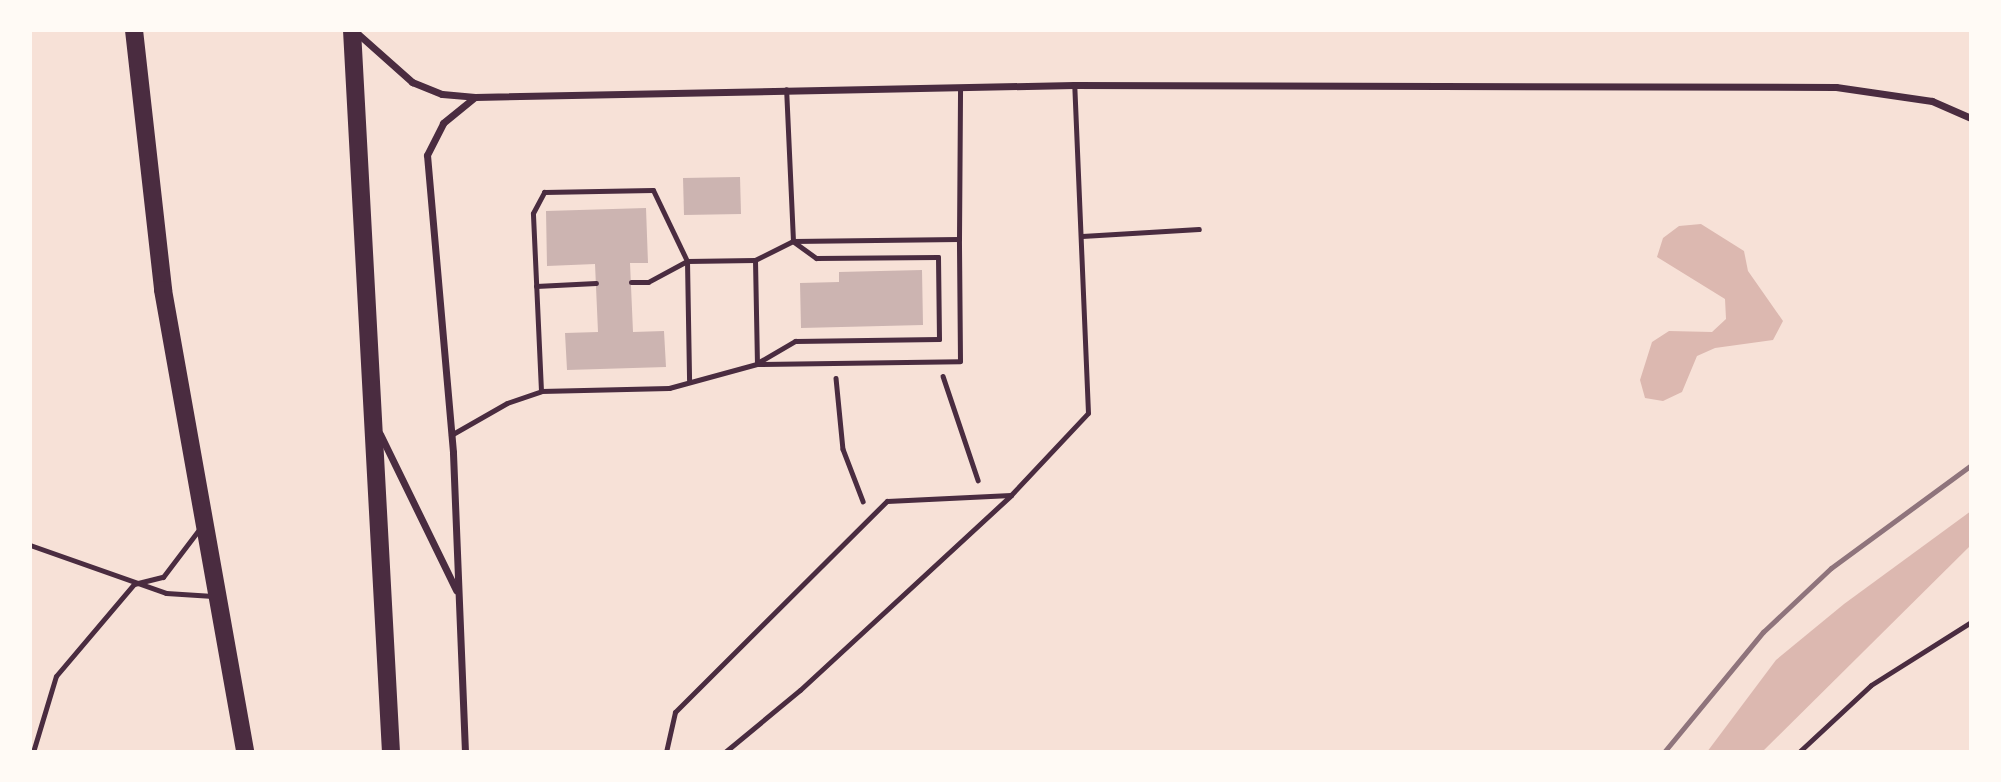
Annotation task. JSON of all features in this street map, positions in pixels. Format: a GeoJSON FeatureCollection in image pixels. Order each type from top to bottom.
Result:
{"type":"FeatureCollection","features":[{"type":"Feature","properties":{"kind":"main road"},"geometry":{"type":"LineString","coordinates":[[134,30],[163,289],[207,519],[245,752]]}},
{"type":"Feature","properties":{"kind":"main road"},"geometry":{"type":"LineString","coordinates":[[353,30],[391,744],[378,752]]}},
{"type":"Feature","properties":{"kind":"street"},"geometry":{"type":"LineString","coordinates":[[353,30],[412,82],[442,94],[475,97],[1074,85],[1836,87],[1932,101],[1971,118]]}},
{"type":"Feature","properties":{"kind":"street"},"geometry":{"type":"LineString","coordinates":[[465,752],[451,435],[427,155],[443,123],[475,97]]}},
{"type":"Feature","properties":{"kind":"street"},"geometry":{"type":"LineString","coordinates":[[375,425],[458,594]]}},
{"type":"Feature","properties":{"kind":"lane"},"geometry":{"type":"LineString","coordinates":[[725,752],[800,690],[1011,495],[1088,413],[1074,85]]}},
{"type":"Feature","properties":{"kind":"lane"},"geometry":{"type":"LineString","coordinates":[[451,435],[507,403],[541,391],[669,388],[689,380],[757,364],[960,361],[960,88]]}},
{"type":"Feature","properties":{"kind":"lane"},"geometry":{"type":"LineString","coordinates":[[786,89],[793,241]]}},
{"type":"Feature","properties":{"kind":"lane"},"geometry":{"type":"LineString","coordinates":[[541,391],[533,213],[544,191],[653,190],[687,261],[689,380]]}},
{"type":"Feature","properties":{"kind":"lane"},"geometry":{"type":"LineString","coordinates":[[1082,236],[1199,229]]}},
{"type":"Feature","properties":{"kind":"lane"},"geometry":{"type":"LineString","coordinates":[[631,282],[648,282],[687,261],[755,260],[793,241],[959,239]]}},
{"type":"Feature","properties":{"kind":"lane"},"geometry":{"type":"LineString","coordinates":[[757,364],[795,341],[939,338],[938,257],[816,258],[793,241]]}},
{"type":"Feature","properties":{"kind":"lane"},"geometry":{"type":"LineString","coordinates":[[755,260],[757,364]]}},
{"type":"Feature","properties":{"kind":"lane"},"geometry":{"type":"LineString","coordinates":[[536,286],[596,284]]}},
{"type":"Feature","properties":{"kind":"lane"},"geometry":{"type":"LineString","coordinates":[[666,752],[675,712],[887,501],[1011,495]]}},
{"type":"Feature","properties":{"kind":"lane"},"geometry":{"type":"LineString","coordinates":[[33,749],[56,676],[134,584],[163,577],[207,519]]}},
{"type":"Feature","properties":{"kind":"lane"},"geometry":{"type":"LineString","coordinates":[[30,545],[134,584],[166,593],[219,596]]}},
{"type":"Feature","properties":{"kind":"lane"},"geometry":{"type":"LineString","coordinates":[[1798,752],[1871,685],[1971,622]]}},
{"type":"Feature","properties":{"kind":"path"},"geometry":{"type":"LineString","coordinates":[[940,362],[952,412],[983,496]]}},
{"type":"Feature","properties":{"kind":"path"},"geometry":{"type":"LineString","coordinates":[[835,363],[844,449],[869,520]]}},
{"type":"Feature","properties":{"kind":"shaded area"},"geometry":{"type":"Polygon","coordinates":[[[1701,224],[1744,251],[1748,271],[1783,321],[1773,340],[1715,348],[1697,356],[1682,392],[1663,401],[1645,398],[1640,380],[1652,342],[1669,331],[1712,332],[1726,319],[1725,299],[1657,257],[1663,238],[1679,226],[1701,224]]]}},
{"type":"Feature","properties":{"kind":"shaded area"},"geometry":{"type":"Polygon","coordinates":[[[1971,511],[1971,545],[1762,752],[1707,752],[1776,660],[1844,604],[1971,511]]]}},
{"type":"Feature","properties":{"kind":"building"},"geometry":{"type":"Polygon","coordinates":[[[740,177],[741,214],[684,215],[683,178],[740,177]]]}},
{"type":"Feature","properties":{"kind":"building"},"geometry":{"type":"Polygon","coordinates":[[[646,208],[648,263],[630,263],[633,332],[664,331],[666,367],[567,370],[565,333],[598,332],[595,264],[547,266],[546,211],[646,208]]]}},
{"type":"Feature","properties":{"kind":"building"},"geometry":{"type":"Polygon","coordinates":[[[922,270],[923,325],[801,328],[800,283],[839,282],[839,272],[922,270]]]}},
{"type":"Feature","properties":{"kind":"railway"},"geometry":{"type":"LineString","coordinates":[[1664,752],[1763,632],[1831,568],[1971,465]]}}]}
